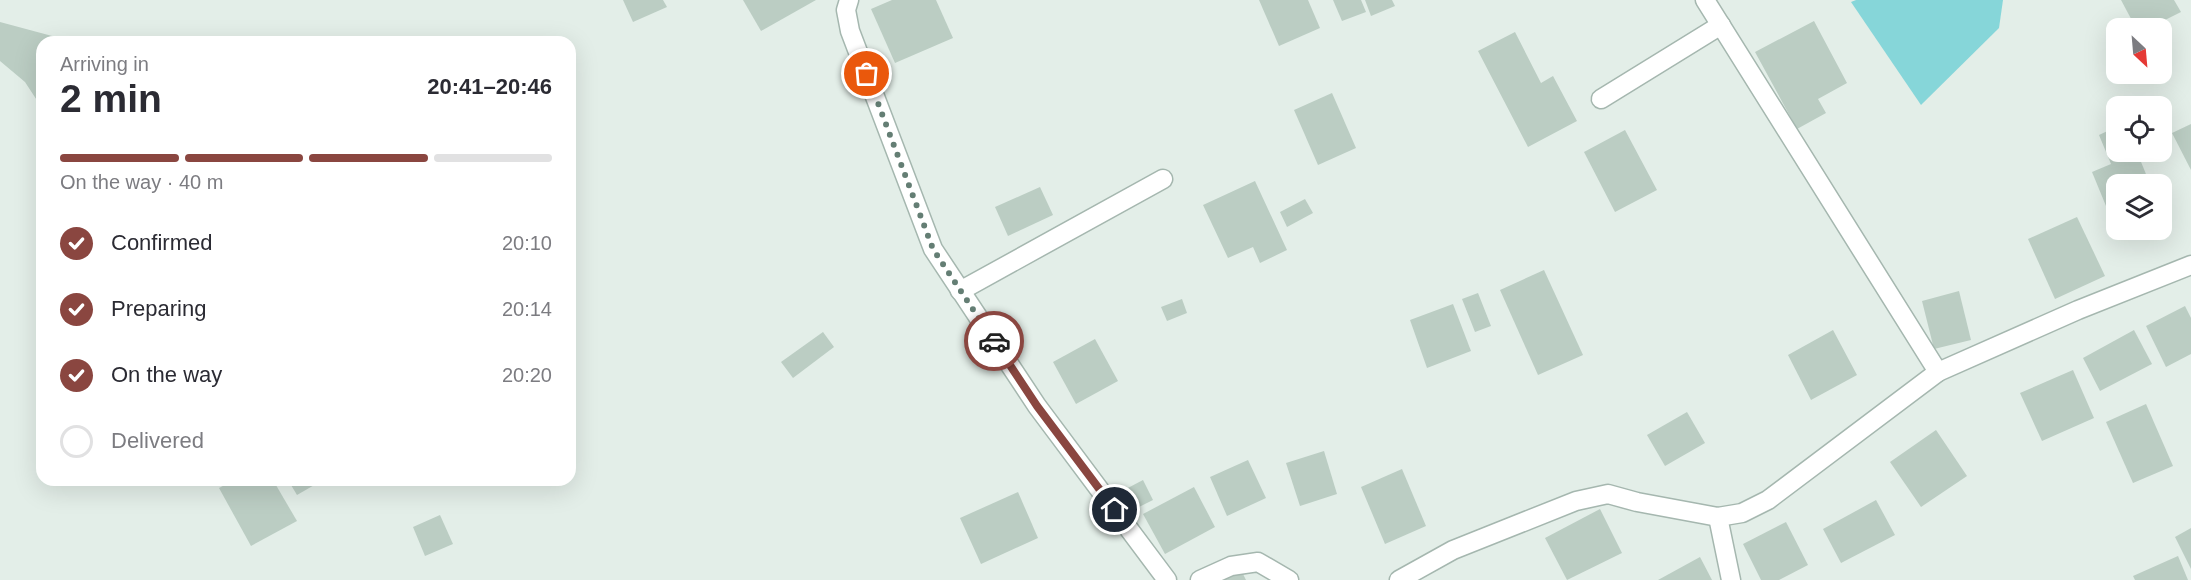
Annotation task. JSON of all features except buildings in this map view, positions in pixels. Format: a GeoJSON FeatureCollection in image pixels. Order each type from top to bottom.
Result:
{"type":"FeatureCollection","features":[{"type":"Feature","properties":{"kind":"street"},"geometry":{"type":"LineString","coordinates":[[849,0],[846,10],[850,31],[933,249],[1037,406],[1167,580]]}},
{"type":"Feature","properties":{"kind":"street"},"geometry":{"type":"LineString","coordinates":[[1705,0],[1938,372]]}},
{"type":"Feature","properties":{"kind":"street"},"geometry":{"type":"LineString","coordinates":[[1601,99],[1721,25]]}},
{"type":"Feature","properties":{"kind":"street"},"geometry":{"type":"LineString","coordinates":[[960,291],[1163,179]]}},
{"type":"Feature","properties":{"kind":"street"},"geometry":{"type":"LineString","coordinates":[[1398,580],[1453,550],[1576,501],[1597,496],[1608,494],[1637,502],[1718,517],[1742,513],[1768,500],[1938,372],[2078,310],[2190,267]]}},
{"type":"Feature","properties":{"kind":"street"},"geometry":{"type":"LineString","coordinates":[[1718,517],[1731,580]]}},
{"type":"Feature","properties":{"kind":"street"},"geometry":{"type":"LineString","coordinates":[[1200,580],[1231,566],[1258,562],[1289,580]]}},
{"type":"Feature","properties":{"kind":"water"},"geometry":{"type":"Polygon","coordinates":[[[1856,0],[2003,0],[1999,28],[1921,105],[1851,2],[1856,0]]]}},
{"type":"Feature","properties":{"kind":"way so far"},"geometry":{"type":"LineString","coordinates":[[867,74],[933,249],[994,341]]}},
{"type":"Feature","properties":{"kind":"route"},"geometry":{"type":"LineString","coordinates":[[994,341],[1037,406],[1115,510]]}}]}
